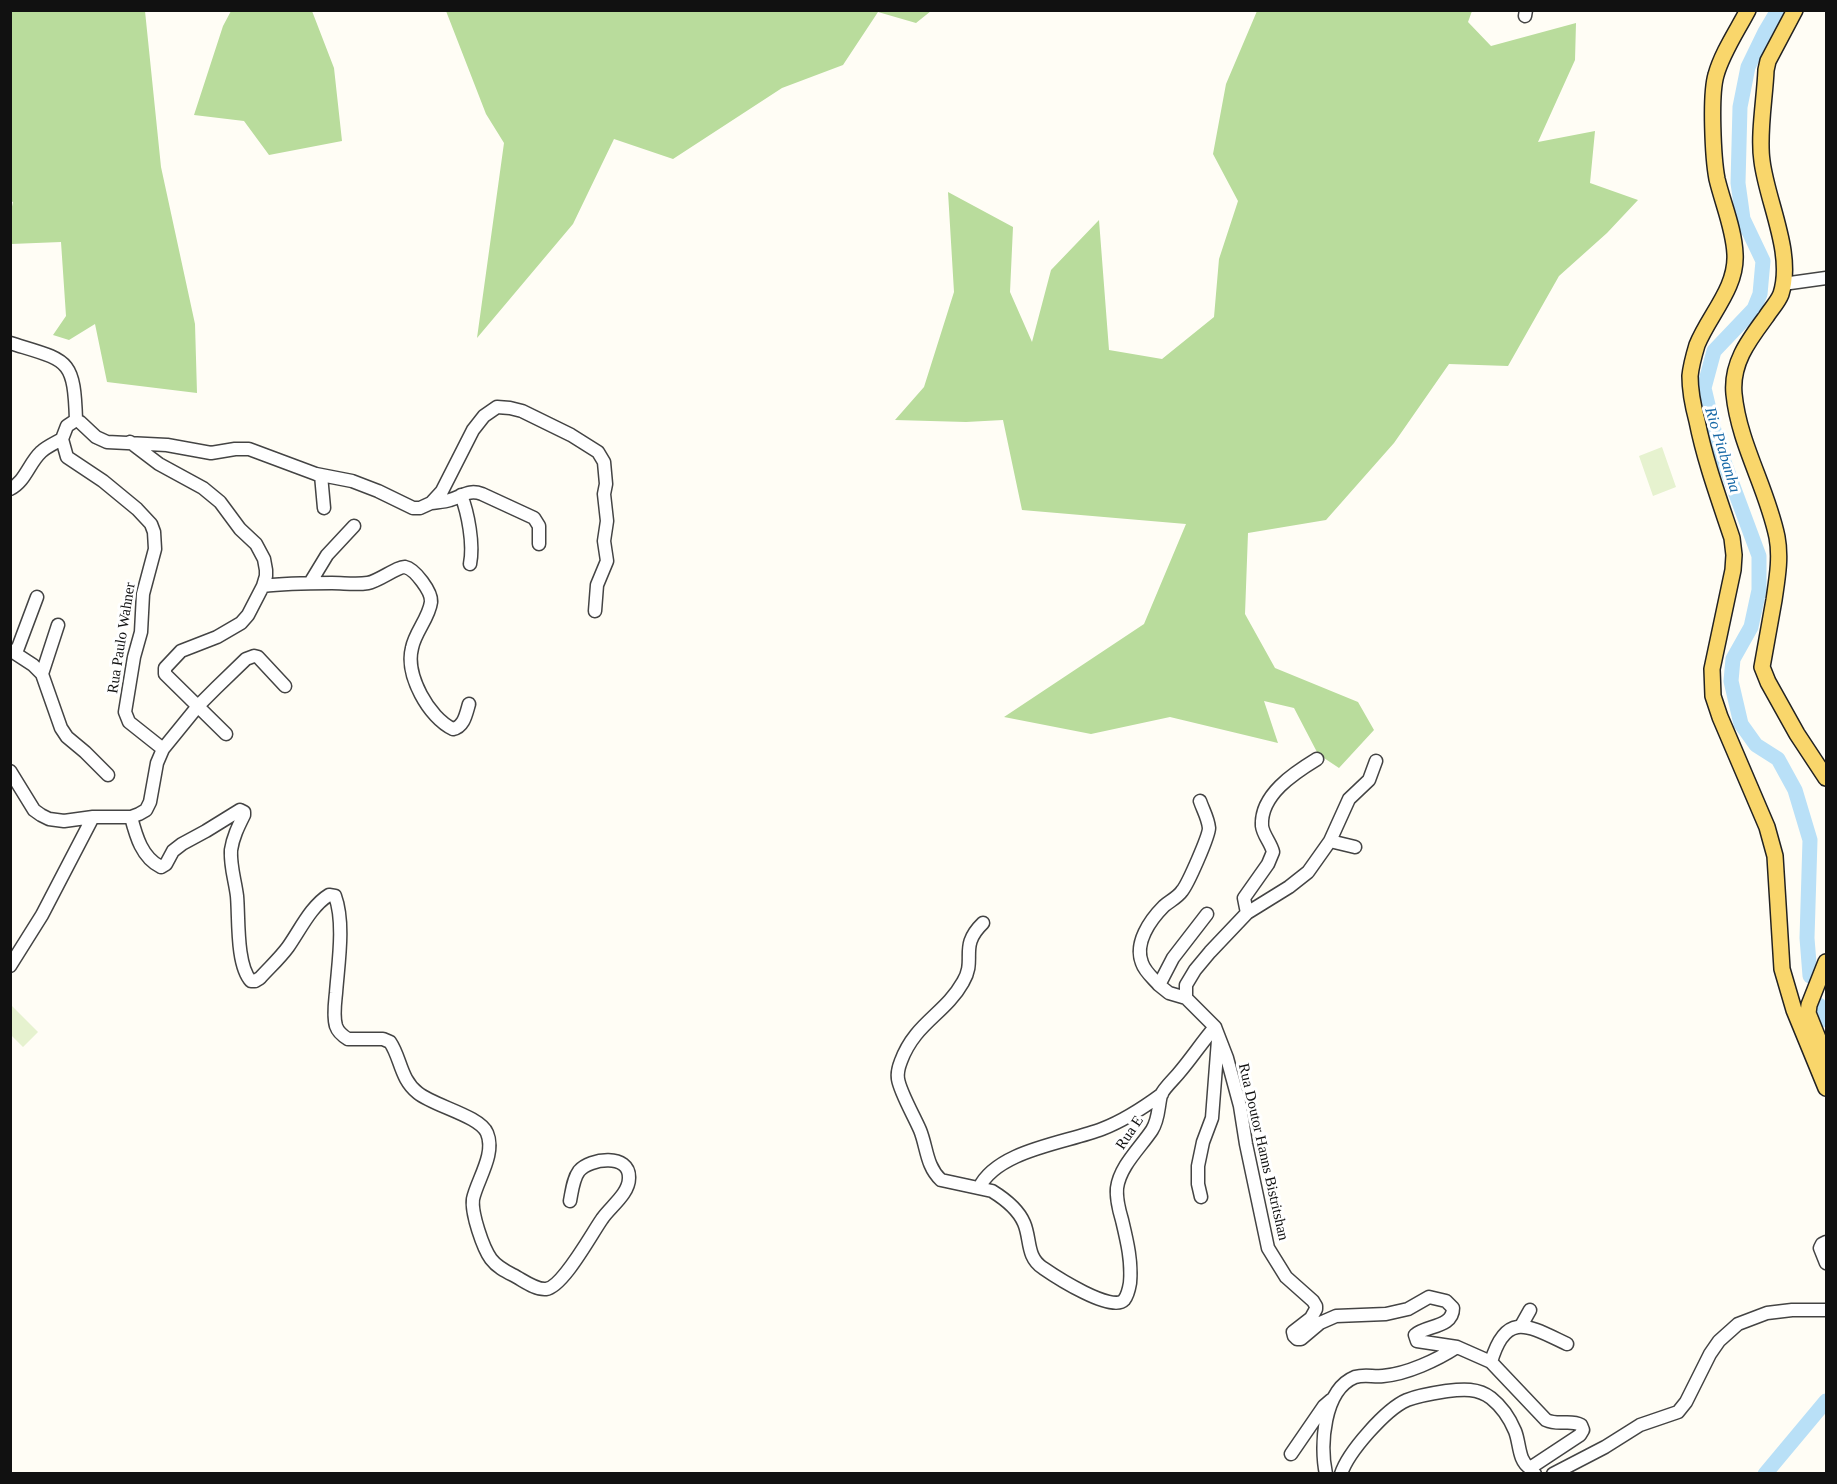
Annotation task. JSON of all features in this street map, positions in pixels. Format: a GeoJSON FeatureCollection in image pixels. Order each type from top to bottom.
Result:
{"type":"FeatureCollection","features":[{"type":"Feature","properties":{"kind":"main road"},"geometry":{"type":"LineString","coordinates":[[1749,10],[1720,62],[1715,77],[1714,94],[1714,149],[1717,177],[1733,242],[1734,267],[1723,299],[1697,345],[1690,377],[1692,401],[1701,441],[1732,538],[1734,555],[1730,593],[1712,669],[1713,696],[1767,827],[1775,856],[1779,943],[1786,989],[1827,1088]]}},
{"type":"Feature","properties":{"kind":"main road"},"geometry":{"type":"LineString","coordinates":[[1795,10],[1772,53],[1766,70],[1761,146],[1763,169],[1783,249],[1783,284],[1780,296],[1738,360],[1734,393],[1739,422],[1777,538],[1779,570],[1762,667],[1797,734],[1827,778]]}},
{"type":"Feature","properties":{"kind":"main road"},"geometry":{"type":"LineString","coordinates":[[1825,968],[1809,1005],[1808,1013],[1827,1058]]}},
{"type":"Feature","properties":{"kind":"street"},"geometry":{"type":"LineString","coordinates":[[1783,284],[1827,278]]}},
{"type":"Feature","properties":{"kind":"street"},"geometry":{"type":"LineString","coordinates":[[10,343],[49,355],[64,364],[73,380],[76,420]]}},
{"type":"Feature","properties":{"kind":"street"},"geometry":{"type":"LineString","coordinates":[[431,503],[446,484],[473,430],[483,416],[497,407],[510,408],[535,417],[598,452],[604,462],[607,521],[604,541],[606,561],[604,572],[597,585],[595,611]]}},
{"type":"Feature","properties":{"kind":"street"},"geometry":{"type":"LineString","coordinates":[[10,489],[20,484],[27,469],[42,451],[62,439],[67,426],[76,420]]}},
{"type":"Feature","properties":{"kind":"street"},"geometry":{"type":"LineString","coordinates":[[76,420],[96,437],[114,443],[167,445],[211,453],[240,448],[249,449],[321,475],[352,481],[413,508],[476,492],[534,518],[539,526],[539,544]]}},
{"type":"Feature","properties":{"kind":"street","name":"Rua Paulo Wahner"},"geometry":{"type":"LineString","coordinates":[[62,439],[67,457],[137,509],[151,524],[154,532],[155,549],[143,594],[141,632],[134,657],[125,712],[129,722],[163,749]]}},
{"type":"Feature","properties":{"kind":"street"},"geometry":{"type":"LineString","coordinates":[[130,442],[159,464],[204,488],[220,502],[245,534],[256,544],[264,559],[266,576],[263,586],[248,615],[241,623],[217,637],[181,651],[165,668],[165,674],[171,681],[226,734]]}},
{"type":"Feature","properties":{"kind":"street"},"geometry":{"type":"LineString","coordinates":[[321,475],[324,508]]}},
{"type":"Feature","properties":{"kind":"street"},"geometry":{"type":"LineString","coordinates":[[461,495],[472,550],[470,564]]}},
{"type":"Feature","properties":{"kind":"street"},"geometry":{"type":"LineString","coordinates":[[310,583],[327,555],[354,526]]}},
{"type":"Feature","properties":{"kind":"street"},"geometry":{"type":"LineString","coordinates":[[263,586],[310,583],[362,584],[381,579],[398,568],[403,567],[410,570],[422,582],[430,596],[431,603],[411,650],[413,672],[419,691],[431,711],[451,729],[456,729],[462,724],[469,704]]}},
{"type":"Feature","properties":{"kind":"street"},"geometry":{"type":"LineString","coordinates":[[37,597],[13,652],[42,674],[61,728],[67,737],[108,776]]}},
{"type":"Feature","properties":{"kind":"street"},"geometry":{"type":"LineString","coordinates":[[42,674],[58,625]]}},
{"type":"Feature","properties":{"kind":"street"},"geometry":{"type":"LineString","coordinates":[[10,771],[30,803],[41,815],[49,819],[64,821],[93,817],[131,817],[146,810],[150,802],[157,763],[163,749],[198,706],[240,664],[254,656],[262,660],[285,686]]}},
{"type":"Feature","properties":{"kind":"street"},"geometry":{"type":"LineString","coordinates":[[1247,913],[1244,898],[1268,864],[1273,852],[1262,825],[1270,799],[1290,777],[1317,759]]}},
{"type":"Feature","properties":{"kind":"street"},"geometry":{"type":"LineString","coordinates":[[1186,998],[1186,985],[1195,970],[1247,913],[1303,878],[1330,841],[1349,799],[1369,780],[1376,761]]}},
{"type":"Feature","properties":{"kind":"street"},"geometry":{"type":"LineString","coordinates":[[1200,801],[1208,819],[1208,836],[1184,889],[1148,926],[1139,951],[1142,964],[1149,976],[1169,993],[1186,998],[1216,1030],[1212,1118],[1203,1142],[1198,1166],[1201,1197]]}},
{"type":"Feature","properties":{"kind":"street"},"geometry":{"type":"LineString","coordinates":[[131,817],[137,840],[144,853],[161,867],[182,844],[238,811],[244,812],[233,839],[231,858],[240,948],[246,972],[251,981],[257,980],[287,949],[315,907],[325,898],[332,895],[335,897],[339,914],[335,1000],[337,1028],[348,1039],[382,1039],[390,1042],[405,1078],[414,1089],[425,1098],[476,1122],[486,1131],[489,1143],[486,1162],[473,1204],[482,1239],[487,1252],[496,1264],[532,1285],[546,1289],[554,1286],[624,1192],[630,1178],[626,1167],[619,1161],[608,1160],[583,1168],[575,1179],[570,1201]]}},
{"type":"Feature","properties":{"kind":"street"},"geometry":{"type":"LineString","coordinates":[[10,966],[42,915],[93,817]]}},
{"type":"Feature","properties":{"kind":"street"},"geometry":{"type":"LineString","coordinates":[[1330,841],[1355,847]]}},
{"type":"Feature","properties":{"kind":"street"},"geometry":{"type":"LineString","coordinates":[[1159,985],[1173,958],[1207,914]]}},
{"type":"Feature","properties":{"kind":"street"},"geometry":{"type":"LineString","coordinates":[[983,923],[971,937],[969,967],[964,980],[946,1004],[925,1022],[912,1039],[902,1058],[897,1077],[921,1132],[927,1158],[935,1175],[947,1182],[979,1188],[983,1179],[1008,1161],[1036,1149],[1104,1128],[1145,1106],[1161,1094]]}},
{"type":"Feature","properties":{"kind":"street","name":"Rua E"},"geometry":{"type":"LineString","coordinates":[[979,1188],[992,1191],[1016,1210],[1023,1222],[1032,1256],[1040,1267],[1092,1296],[1114,1304],[1122,1302],[1127,1295],[1131,1258],[1116,1190],[1125,1168],[1154,1127],[1161,1094],[1216,1030]]}},
{"type":"Feature","properties":{"kind":"street","name":"Rua Doutor Hanns Bistritshan"},"geometry":{"type":"LineString","coordinates":[[1216,1030],[1240,1106],[1268,1248],[1286,1277],[1316,1306],[1311,1318],[1293,1332],[1294,1336],[1300,1339],[1320,1323],[1336,1316],[1386,1314],[1408,1309],[1426,1298],[1433,1297],[1449,1302],[1453,1313],[1447,1321],[1420,1331],[1415,1335],[1415,1339],[1420,1343],[1457,1347],[1491,1362],[1540,1415],[1551,1422],[1579,1423],[1583,1430],[1576,1438],[1532,1471]]}},
{"type":"Feature","properties":{"kind":"street"},"geometry":{"type":"LineString","coordinates":[[1827,1242],[1820,1248],[1827,1263]]}},
{"type":"Feature","properties":{"kind":"street"},"geometry":{"type":"LineString","coordinates":[[1521,1326],[1530,1310]]}},
{"type":"Feature","properties":{"kind":"street"},"geometry":{"type":"LineString","coordinates":[[1552,1473],[1605,1447],[1640,1425],[1678,1412],[1686,1402],[1710,1354],[1719,1341],[1738,1324],[1767,1313],[1827,1310]]}},
{"type":"Feature","properties":{"kind":"street"},"geometry":{"type":"LineString","coordinates":[[1491,1362],[1502,1335],[1507,1330],[1521,1326],[1567,1344]]}},
{"type":"Feature","properties":{"kind":"street"},"geometry":{"type":"LineString","coordinates":[[1326,1473],[1322,1447],[1329,1411],[1341,1387],[1355,1377],[1396,1373],[1434,1360],[1457,1347]]}},
{"type":"Feature","properties":{"kind":"street"},"geometry":{"type":"LineString","coordinates":[[1341,1473],[1352,1452],[1380,1420],[1397,1406],[1418,1397],[1462,1389],[1480,1392],[1497,1404],[1514,1428],[1522,1460],[1532,1471]]}},
{"type":"Feature","properties":{"kind":"street"},"geometry":{"type":"LineString","coordinates":[[1291,1454],[1324,1406],[1334,1398]]}},
{"type":"Feature","properties":{"kind":"green space"},"geometry":{"type":"Polygon","coordinates":[[[11,10],[145,11],[161,167],[195,324],[197,393],[107,382],[95,324],[69,340],[53,335],[66,316],[61,242],[11,244],[13,202],[10,201],[11,10]]]}},
{"type":"Feature","properties":{"kind":"green space"},"geometry":{"type":"Polygon","coordinates":[[[231,11],[312,11],[334,68],[342,141],[269,155],[244,121],[194,115],[223,26],[231,11]]]}},
{"type":"Feature","properties":{"kind":"green space"},"geometry":{"type":"Polygon","coordinates":[[[446,11],[931,11],[916,23],[878,12],[843,65],[782,88],[673,159],[614,139],[573,224],[477,338],[504,143],[486,114],[446,11]]]}},
{"type":"Feature","properties":{"kind":"green space"},"geometry":{"type":"Polygon","coordinates":[[[1257,11],[1472,11],[1468,22],[1491,46],[1576,23],[1575,60],[1538,142],[1595,131],[1590,183],[1638,200],[1607,233],[1559,276],[1508,366],[1449,364],[1394,443],[1326,520],[1248,533],[1245,614],[1275,668],[1358,702],[1374,730],[1339,768],[1318,754],[1294,708],[1264,701],[1278,743],[1170,717],[1091,734],[1004,717],[1144,624],[1186,524],[1022,510],[1003,420],[966,422],[895,420],[924,387],[954,292],[948,192],[1013,227],[1010,292],[1032,342],[1051,270],[1099,220],[1109,350],[1162,359],[1214,317],[1219,259],[1238,201],[1213,154],[1226,84],[1257,11]]]}},
{"type":"Feature","properties":{"kind":"green space"},"geometry":{"type":"Polygon","coordinates":[[[1662,447],[1676,487],[1653,496],[1639,456],[1662,447]]]}},
{"type":"Feature","properties":{"kind":"green space"},"geometry":{"type":"Polygon","coordinates":[[[12,1006],[38,1032],[23,1047],[11,1035],[12,1006]]]}},
{"type":"Feature","properties":{"kind":"waterway","name":"Rio Piabanha"},"geometry":{"type":"LineString","coordinates":[[1778,10],[1748,67],[1740,107],[1738,183],[1743,219],[1763,261],[1760,294],[1754,309],[1714,351],[1704,388],[1717,443],[1759,556],[1759,590],[1751,627],[1733,659],[1731,681],[1741,724],[1756,745],[1778,759],[1795,790],[1810,840],[1807,938],[1810,976]]}},
{"type":"Feature","properties":{"kind":"waterway","name":"Rio Piabanha"},"geometry":{"type":"LineString","coordinates":[[1819,1005],[1826,1020]]}},
{"type":"Feature","properties":{"kind":"waterway","name":"Rio Piabanha"},"geometry":{"type":"LineString","coordinates":[[1765,1474],[1826,1401]]}}]}
